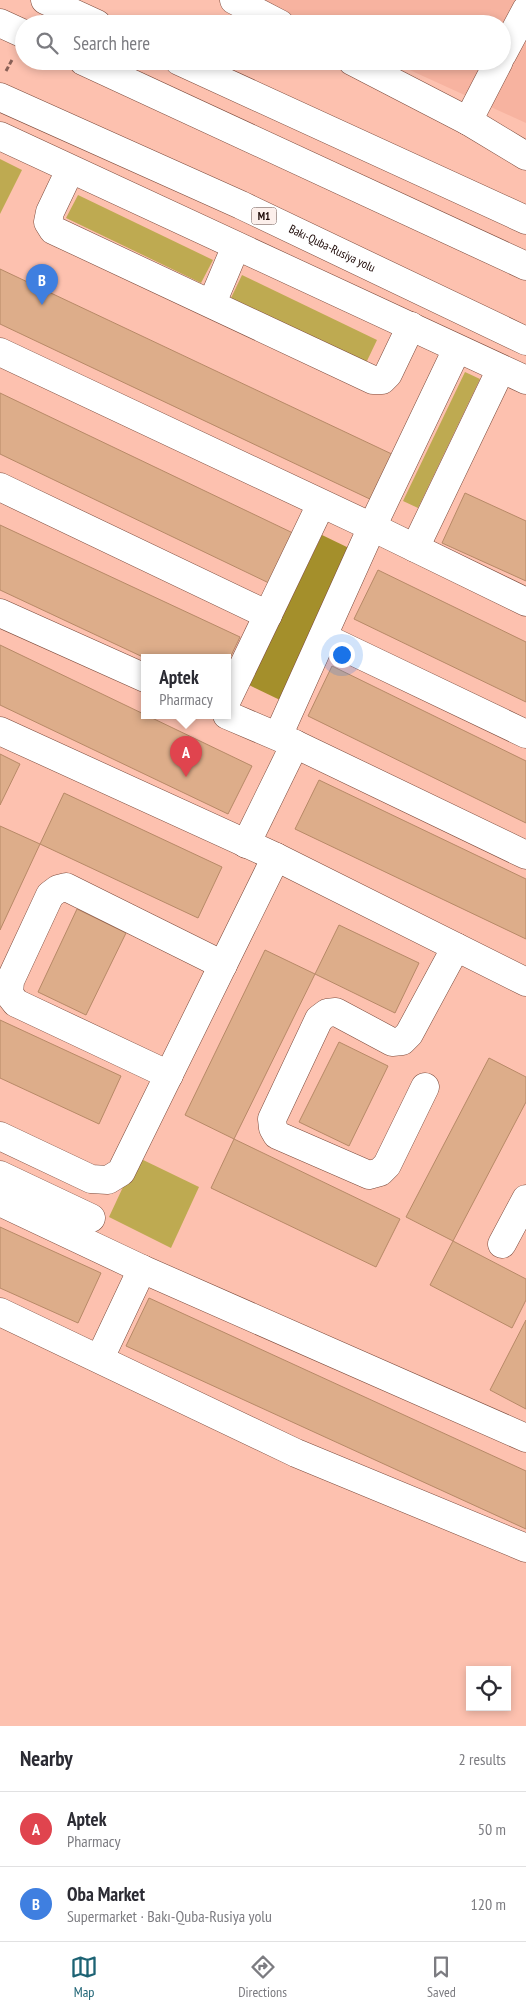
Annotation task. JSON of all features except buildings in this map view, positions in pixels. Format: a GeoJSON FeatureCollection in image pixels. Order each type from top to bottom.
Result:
{"type":"FeatureCollection","features":[{"type":"Feature","properties":{"kind":"main road"},"geometry":{"type":"LineString","coordinates":[[45,0],[78,15]]}},
{"type":"Feature","properties":{"kind":"main road"},"geometry":{"type":"LineString","coordinates":[[234,0],[263,15]]}},
{"type":"Feature","properties":{"kind":"main road"},"geometry":{"type":"LineString","coordinates":[[511,38],[526,10]]}},
{"type":"Feature","properties":{"kind":"main road"},"geometry":{"type":"LineString","coordinates":[[0,23],[15,30]]}},
{"type":"Feature","properties":{"kind":"main road"},"geometry":{"type":"LineString","coordinates":[[102,70],[526,266]]}},
{"type":"Feature","properties":{"kind":"main road"},"geometry":{"type":"LineString","coordinates":[[199,70],[526,220]]}},
{"type":"Feature","properties":{"kind":"main road"},"geometry":{"type":"LineString","coordinates":[[369,70],[468,121],[526,156]]}},
{"type":"Feature","properties":{"kind":"main road"},"geometry":{"type":"LineString","coordinates":[[468,121],[494,70]]}},
{"type":"Feature","properties":{"kind":"main road","name":"Bakı-Quba-Rusiya yolu"},"geometry":{"type":"LineString","coordinates":[[0,98],[241,205],[526,341]]}},
{"type":"Feature","properties":{"kind":"main road"},"geometry":{"type":"LineString","coordinates":[[0,136],[526,380]]}},
{"type":"Feature","properties":{"kind":"main road"},"geometry":{"type":"LineString","coordinates":[[70,170],[50,212],[48,222],[54,230],[373,380],[382,380],[388,374],[411,326]]}},
{"type":"Feature","properties":{"kind":"main road"},"geometry":{"type":"LineString","coordinates":[[212,303],[236,246]]}},
{"type":"Feature","properties":{"kind":"main road"},"geometry":{"type":"LineString","coordinates":[[246,844],[323,637],[372,527],[457,349]]}},
{"type":"Feature","properties":{"kind":"main road"},"geometry":{"type":"LineString","coordinates":[[0,352],[372,527],[526,602]]}},
{"type":"Feature","properties":{"kind":"main road"},"geometry":{"type":"LineString","coordinates":[[415,548],[501,369]]}},
{"type":"Feature","properties":{"kind":"main road"},"geometry":{"type":"LineString","coordinates":[[0,487],[268,615]]}},
{"type":"Feature","properties":{"kind":"main road"},"geometry":{"type":"LineString","coordinates":[[231,692],[321,504]]}},
{"type":"Feature","properties":{"kind":"main road"},"geometry":{"type":"LineString","coordinates":[[0,613],[141,676]]}},
{"type":"Feature","properties":{"kind":"main road"},"geometry":{"type":"LineString","coordinates":[[323,637],[526,734]]}},
{"type":"Feature","properties":{"kind":"main road"},"geometry":{"type":"LineString","coordinates":[[231,717],[286,740],[526,855]]}},
{"type":"Feature","properties":{"kind":"main road"},"geometry":{"type":"LineString","coordinates":[[0,731],[276,857],[526,982]]}},
{"type":"Feature","properties":{"kind":"main road"},"geometry":{"type":"LineString","coordinates":[[0,1136],[91,1179],[108,1180],[121,1172],[276,857]]}},
{"type":"Feature","properties":{"kind":"main road"},"geometry":{"type":"LineString","coordinates":[[169,1076],[16,1003],[9,994],[10,981],[50,895],[58,889],[66,887],[223,965]]}},
{"type":"Feature","properties":{"kind":"main road"},"geometry":{"type":"LineString","coordinates":[[425,1087],[388,1165],[380,1172],[369,1175],[277,1135],[273,1128],[272,1118],[319,1019],[328,1013],[336,1012],[392,1042],[402,1041],[409,1034],[456,947]]}},
{"type":"Feature","properties":{"kind":"main road"},"geometry":{"type":"LineString","coordinates":[[0,1175],[91,1218]]}},
{"type":"Feature","properties":{"kind":"main road"},"geometry":{"type":"LineString","coordinates":[[502,1244],[526,1199]]}},
{"type":"Feature","properties":{"kind":"main road"},"geometry":{"type":"LineString","coordinates":[[0,1202],[142,1269],[526,1438]]}},
{"type":"Feature","properties":{"kind":"main road"},"geometry":{"type":"LineString","coordinates":[[100,1358],[142,1269]]}},
{"type":"Feature","properties":{"kind":"main road"},"geometry":{"type":"LineString","coordinates":[[0,1312],[296,1453],[526,1548]]}},
{"type":"Feature","properties":{"kind":"shaded area"},"geometry":{"type":"Polygon","coordinates":[[[255,0],[526,0],[526,123],[410,70],[511,70],[511,15],[288,15],[255,0]]]}},
{"type":"Feature","properties":{"kind":"shaded area"},"geometry":{"type":"Polygon","coordinates":[[[0,159],[22,170],[0,214],[0,159]]]}},
{"type":"Feature","properties":{"kind":"shaded area"},"geometry":{"type":"Polygon","coordinates":[[[78,195],[213,260],[201,283],[66,218],[78,195]]]}},
{"type":"Feature","properties":{"kind":"shaded area"},"geometry":{"type":"Polygon","coordinates":[[[242,275],[377,340],[366,363],[231,298],[242,275]]]}},
{"type":"Feature","properties":{"kind":"shaded area"},"geometry":{"type":"Polygon","coordinates":[[[465,372],[480,379],[418,508],[403,501],[465,372]]]}},
{"type":"Feature","properties":{"kind":"shaded area"},"geometry":{"type":"Polygon","coordinates":[[[322,535],[353,550],[280,700],[249,685],[322,535]]]}},
{"type":"Feature","properties":{"kind":"shaded area"},"geometry":{"type":"Polygon","coordinates":[[[137,1157],[199,1187],[171,1248],[109,1217],[137,1157]]]}},
{"type":"Feature","properties":{"kind":"place","name":"Oba Market"},"geometry":{"type":"Point","coordinates":[42,305]}},
{"type":"Feature","properties":{"kind":"place","name":"Aptek"},"geometry":{"type":"Point","coordinates":[186,777]}}]}
